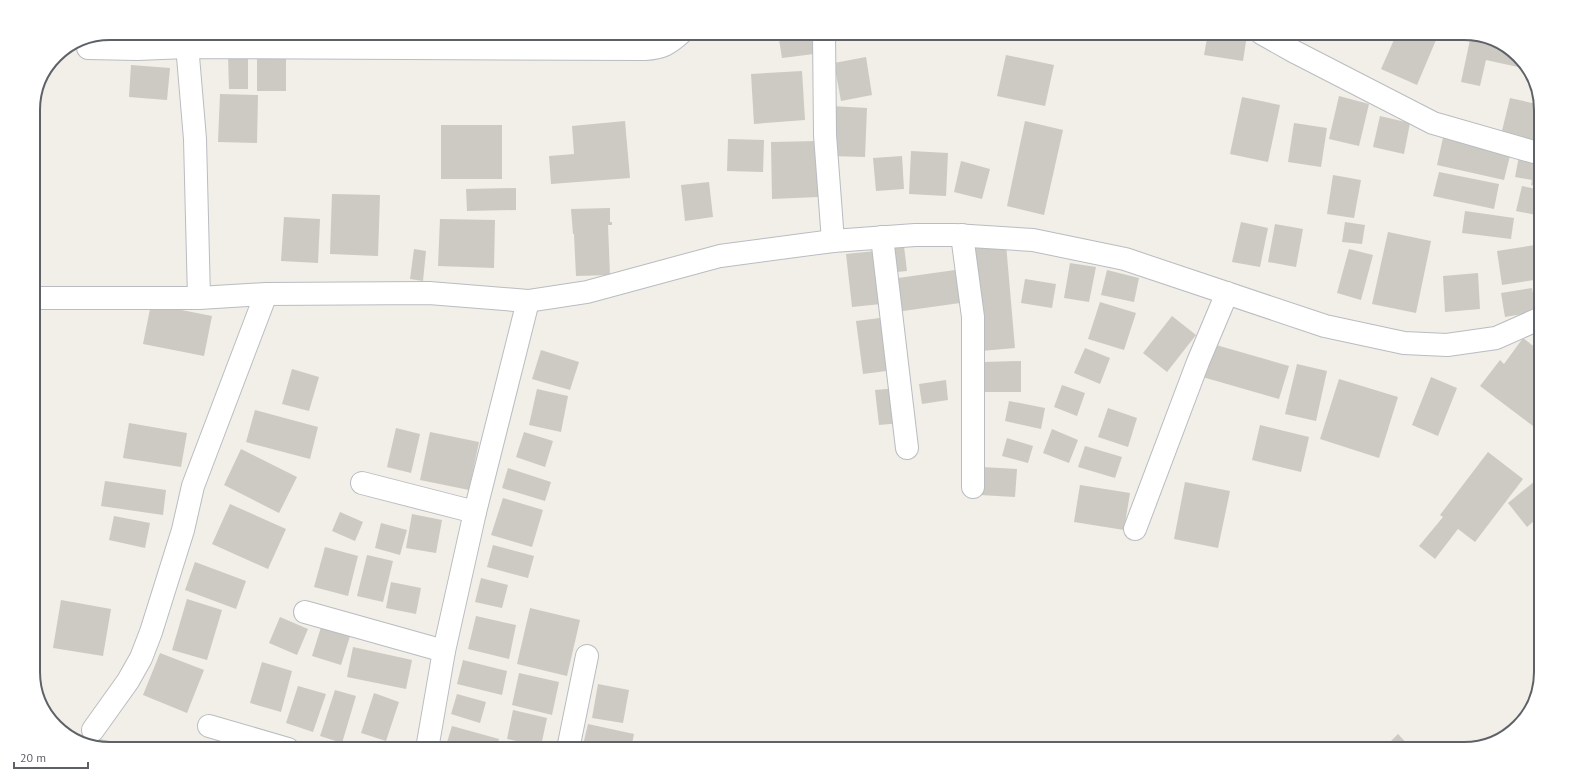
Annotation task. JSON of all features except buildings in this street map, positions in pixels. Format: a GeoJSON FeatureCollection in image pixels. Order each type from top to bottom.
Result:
{"type":"FeatureCollection","features":[{"type":"Feature","properties":{"kind":"street"},"geometry":{"type":"LineString","coordinates":[[186,40],[195,139],[199,298]]}},
{"type":"Feature","properties":{"kind":"street"},"geometry":{"type":"LineString","coordinates":[[88,48],[137,49],[186,40],[646,49],[659,48],[674,40]]}},
{"type":"Feature","properties":{"kind":"street"},"geometry":{"type":"LineString","coordinates":[[824,40],[825,135],[833,241]]}},
{"type":"Feature","properties":{"kind":"street"},"geometry":{"type":"LineString","coordinates":[[1273,40],[1433,123],[1534,152]]}},
{"type":"Feature","properties":{"kind":"street"},"geometry":{"type":"LineString","coordinates":[[40,298],[199,298],[266,294],[428,294],[528,301],[587,292],[720,256],[833,241],[915,235],[962,235],[1033,240],[1125,259],[1325,326],[1404,343],[1447,345],[1496,338],[1534,321]]}},
{"type":"Feature","properties":{"kind":"street"},"geometry":{"type":"LineString","coordinates":[[962,235],[973,317],[973,487]]}},
{"type":"Feature","properties":{"kind":"street"},"geometry":{"type":"LineString","coordinates":[[882,237],[907,448]]}},
{"type":"Feature","properties":{"kind":"street"},"geometry":{"type":"LineString","coordinates":[[1135,529],[1198,362],[1227,293]]}},
{"type":"Feature","properties":{"kind":"street"},"geometry":{"type":"LineString","coordinates":[[93,730],[128,681],[141,658],[152,632],[183,530],[193,486],[266,294]]}},
{"type":"Feature","properties":{"kind":"street"},"geometry":{"type":"LineString","coordinates":[[428,742],[444,651],[475,512],[528,301]]}},
{"type":"Feature","properties":{"kind":"street"},"geometry":{"type":"LineString","coordinates":[[362,484],[475,512]]}},
{"type":"Feature","properties":{"kind":"street"},"geometry":{"type":"LineString","coordinates":[[305,612],[444,651]]}},
{"type":"Feature","properties":{"kind":"street"},"geometry":{"type":"LineString","coordinates":[[569,742],[587,656]]}},
{"type":"Feature","properties":{"kind":"street"},"geometry":{"type":"LineString","coordinates":[[209,726],[264,742]]}}]}
